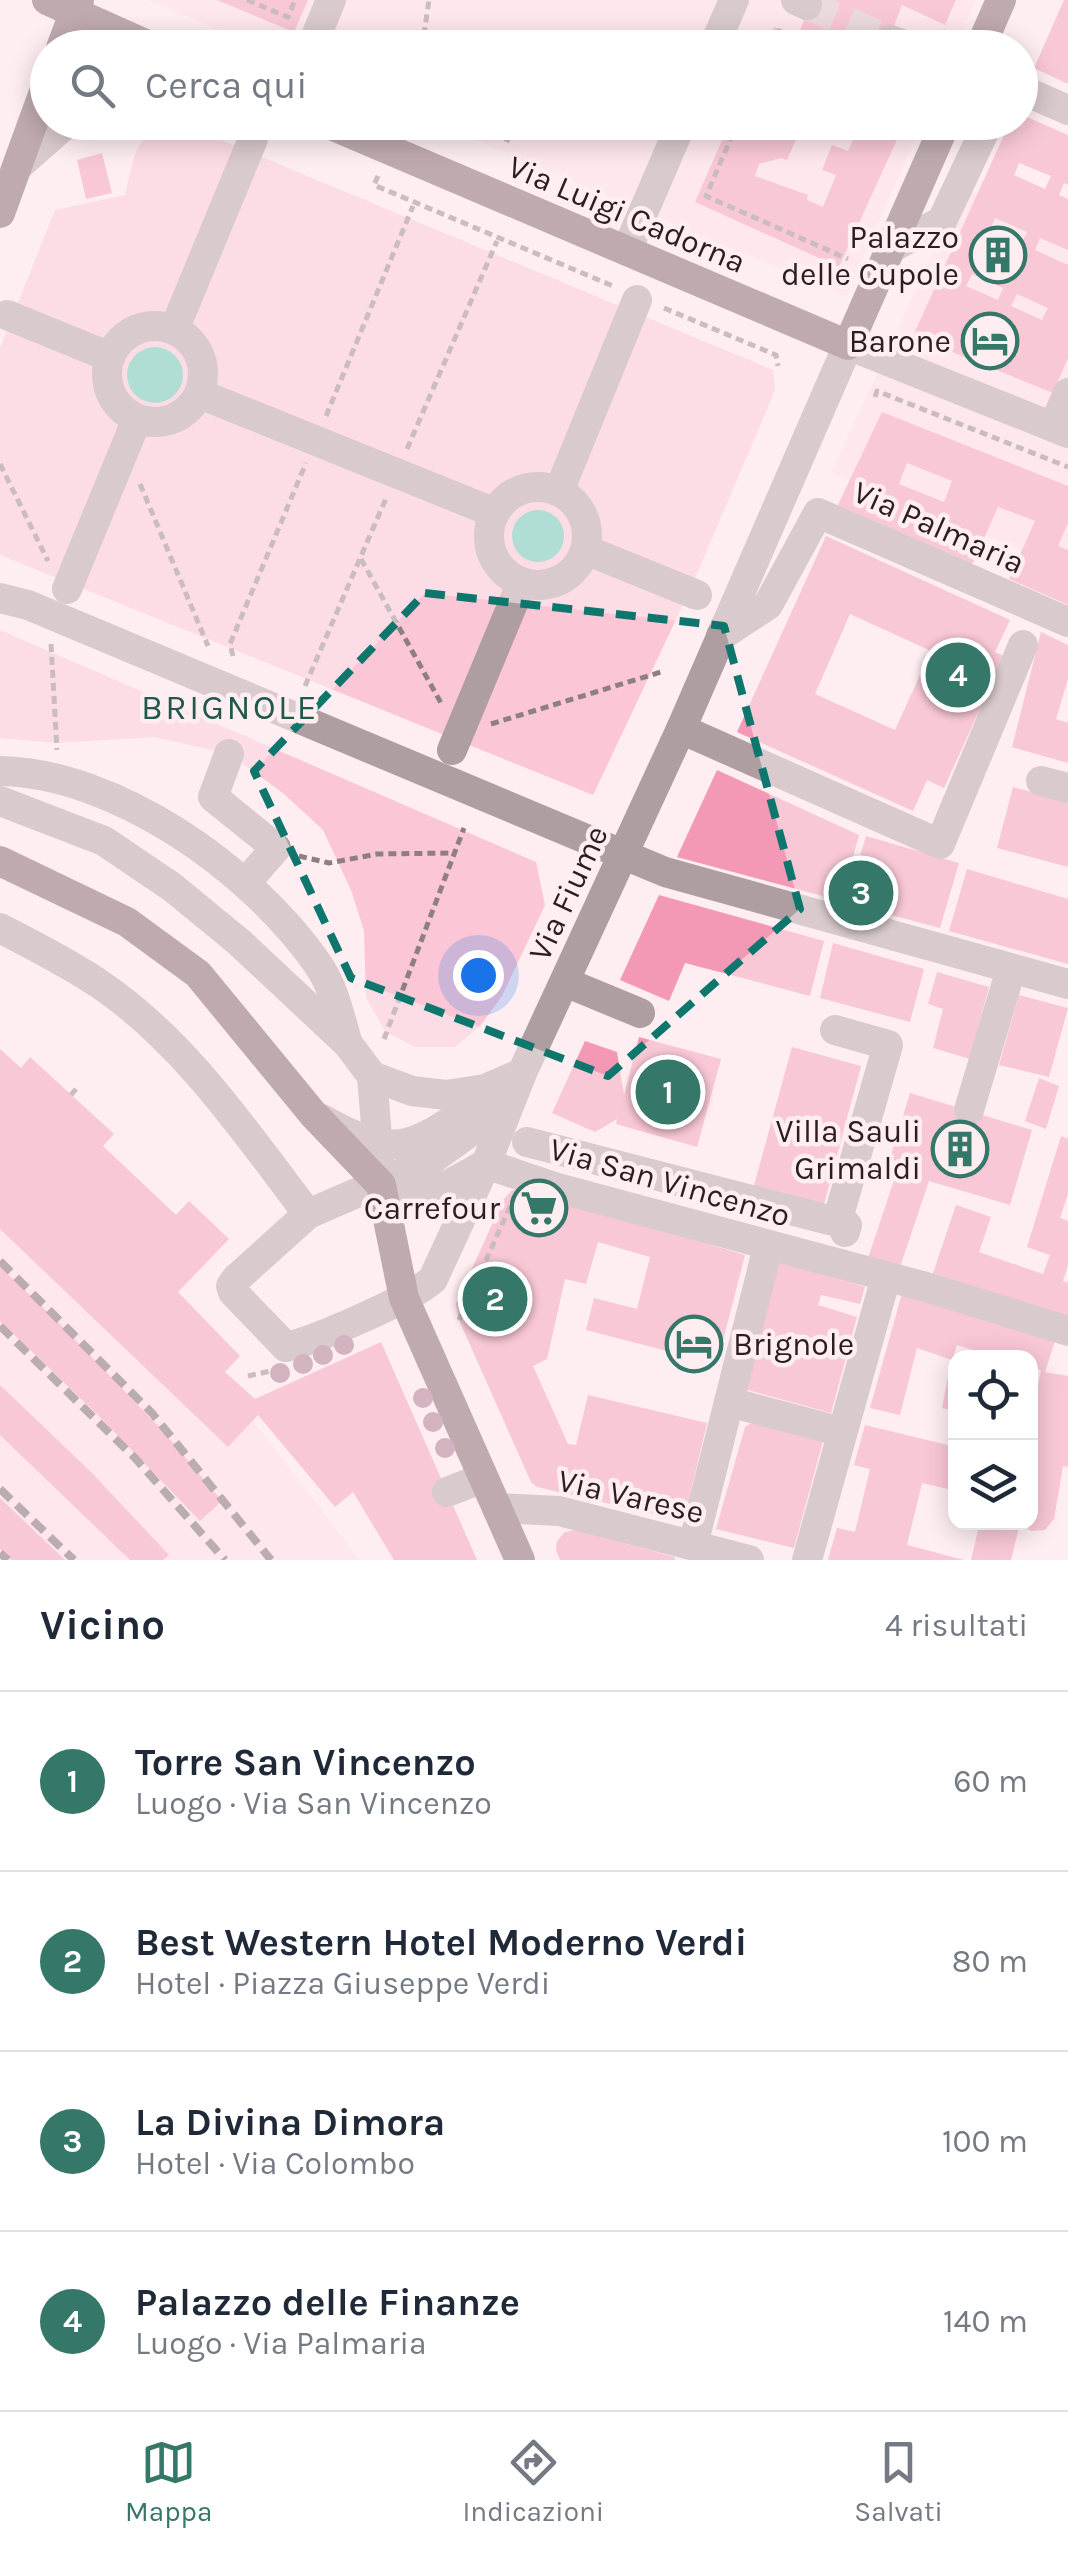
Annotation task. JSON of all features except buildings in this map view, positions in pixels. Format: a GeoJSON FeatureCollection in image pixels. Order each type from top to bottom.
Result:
{"type":"FeatureCollection","features":[{"type":"Feature","properties":{"kind":"main road"},"geometry":{"type":"LineString","coordinates":[[988,30],[1001,0]]}},
{"type":"Feature","properties":{"kind":"main road"},"geometry":{"type":"LineString","coordinates":[[63,30],[67,4],[118,30]]}},
{"type":"Feature","properties":{"kind":"main road"},"geometry":{"type":"LineString","coordinates":[[0,213],[30,132]]}},
{"type":"Feature","properties":{"kind":"main road","name":"Via Luigi Cadorna"},"geometry":{"type":"LineString","coordinates":[[363,140],[848,346]]}},
{"type":"Feature","properties":{"kind":"main road"},"geometry":{"type":"LineString","coordinates":[[848,346],[938,140]]}},
{"type":"Feature","properties":{"kind":"main road"},"geometry":{"type":"LineString","coordinates":[[0,861],[128,922],[189,967],[215,991],[312,1114],[381,1184],[402,1288],[520,1560]]}},
{"type":"Feature","properties":{"kind":"street"},"geometry":{"type":"LineString","coordinates":[[318,30],[331,0]]}},
{"type":"Feature","properties":{"kind":"street"},"geometry":{"type":"LineString","coordinates":[[722,30],[734,0]]}},
{"type":"Feature","properties":{"kind":"street"},"geometry":{"type":"LineString","coordinates":[[1038,97],[1068,110]]}},
{"type":"Feature","properties":{"kind":"street"},"geometry":{"type":"LineString","coordinates":[[18,166],[48,140]]}},
{"type":"Feature","properties":{"kind":"street"},"geometry":{"type":"LineString","coordinates":[[174,330],[253,140]]}},
{"type":"Feature","properties":{"kind":"street"},"geometry":{"type":"LineString","coordinates":[[626,250],[674,140]]}},
{"type":"Feature","properties":{"kind":"street"},"geometry":{"type":"LineString","coordinates":[[888,249],[942,222],[979,140]]}},
{"type":"Feature","properties":{"kind":"street"},"geometry":{"type":"LineString","coordinates":[[559,491],[633,296]]}},
{"type":"Feature","properties":{"kind":"street"},"geometry":{"type":"LineString","coordinates":[[7,316],[110,357]]}},
{"type":"Feature","properties":{"kind":"street"},"geometry":{"type":"LineString","coordinates":[[144,327],[174,330],[197,350],[204,379],[200,394],[192,406],[167,422],[137,419],[114,400],[108,387],[110,357],[118,344],[144,327]]}},
{"type":"Feature","properties":{"kind":"street"},"geometry":{"type":"LineString","coordinates":[[848,346],[1060,430],[1068,394]]}},
{"type":"Feature","properties":{"kind":"street","name":"Via Fiume"},"geometry":{"type":"LineString","coordinates":[[308,1214],[274,1242],[232,1286],[233,1292],[281,1344],[292,1346],[402,1288],[433,1279],[486,1164],[522,1073],[681,729],[848,346]]}},
{"type":"Feature","properties":{"kind":"street"},"geometry":{"type":"LineString","coordinates":[[200,394],[495,513]]}},
{"type":"Feature","properties":{"kind":"street"},"geometry":{"type":"LineString","coordinates":[[60,579],[137,419]]}},
{"type":"Feature","properties":{"kind":"street"},"geometry":{"type":"LineString","coordinates":[[545,487],[559,491],[571,499],[586,522],[586,550],[567,576],[553,583],[522,582],[507,574],[490,546],[495,513],[516,492],[545,487]]}},
{"type":"Feature","properties":{"kind":"street","name":"Via Palmaria"},"geometry":{"type":"LineString","coordinates":[[722,636],[768,605],[818,513],[1068,622]]}},
{"type":"Feature","properties":{"kind":"street"},"geometry":{"type":"LineString","coordinates":[[586,550],[697,596]]}},
{"type":"Feature","properties":{"kind":"street"},"geometry":{"type":"LineString","coordinates":[[456,742],[522,582]]}},
{"type":"Feature","properties":{"kind":"street"},"geometry":{"type":"LineString","coordinates":[[0,598],[28,605],[665,872],[1068,984]]}},
{"type":"Feature","properties":{"kind":"street"},"geometry":{"type":"LineString","coordinates":[[681,729],[940,844],[1022,645]]}},
{"type":"Feature","properties":{"kind":"street"},"geometry":{"type":"LineString","coordinates":[[229,754],[213,797],[276,848],[255,872]]}},
{"type":"Feature","properties":{"kind":"street"},"geometry":{"type":"LineString","coordinates":[[0,771],[76,784],[121,800],[235,876],[276,912],[318,964],[332,988],[348,1044]]}},
{"type":"Feature","properties":{"kind":"street"},"geometry":{"type":"LineString","coordinates":[[0,801],[104,841],[172,888],[239,942],[348,1044],[372,1076],[381,1184]]}},
{"type":"Feature","properties":{"kind":"street"},"geometry":{"type":"LineString","coordinates":[[0,928],[104,987],[146,1022],[217,1095],[308,1214],[428,1162],[470,1132],[522,1073]]}},
{"type":"Feature","properties":{"kind":"street"},"geometry":{"type":"LineString","coordinates":[[565,982],[640,1013]]}},
{"type":"Feature","properties":{"kind":"street"},"geometry":{"type":"LineString","coordinates":[[969,1110],[1006,986]]}},
{"type":"Feature","properties":{"kind":"street","name":"Via San Vincenzo"},"geometry":{"type":"LineString","coordinates":[[834,1030],[888,1045],[837,1222]]}},
{"type":"Feature","properties":{"kind":"street"},"geometry":{"type":"LineString","coordinates":[[372,1076],[412,1090],[446,1095],[485,1089],[522,1073]]}},
{"type":"Feature","properties":{"kind":"street"},"geometry":{"type":"LineString","coordinates":[[312,1114],[377,1144],[420,1140],[522,1073]]}},
{"type":"Feature","properties":{"kind":"street"},"geometry":{"type":"LineString","coordinates":[[381,1184],[407,1193],[436,1191],[486,1164],[473,1146],[470,1132]]}},
{"type":"Feature","properties":{"kind":"street","name":"Via San Vincenzo"},"geometry":{"type":"LineString","coordinates":[[527,1142],[846,1225],[837,1264]]}},
{"type":"Feature","properties":{"kind":"street","name":"Via San Vincenzo"},"geometry":{"type":"LineString","coordinates":[[486,1164],[540,1183],[1068,1331]]}},
{"type":"Feature","properties":{"kind":"street"},"geometry":{"type":"LineString","coordinates":[[693,1545],[768,1247]]}},
{"type":"Feature","properties":{"kind":"street"},"geometry":{"type":"LineString","coordinates":[[806,1560],[886,1278]]}},
{"type":"Feature","properties":{"kind":"street"},"geometry":{"type":"LineString","coordinates":[[729,1402],[842,1432]]}},
{"type":"Feature","properties":{"kind":"street"},"geometry":{"type":"LineString","coordinates":[[447,1492],[483,1478]]}},
{"type":"Feature","properties":{"kind":"street","name":"Via Varese"},"geometry":{"type":"LineString","coordinates":[[498,1508],[559,1511],[749,1560]]}},
{"type":"Feature","properties":{"kind":"path"},"geometry":{"type":"LineString","coordinates":[[247,0],[288,17],[296,0]]}},
{"type":"Feature","properties":{"kind":"path"},"geometry":{"type":"LineString","coordinates":[[425,30],[430,0]]}},
{"type":"Feature","properties":{"kind":"path"},"geometry":{"type":"LineString","coordinates":[[730,140],[706,196],[848,259]]}},
{"type":"Feature","properties":{"kind":"path"},"geometry":{"type":"LineString","coordinates":[[389,152],[374,185],[776,355],[778,366]]}},
{"type":"Feature","properties":{"kind":"path"},"geometry":{"type":"LineString","coordinates":[[876,394],[1068,467]]}},
{"type":"Feature","properties":{"kind":"path"},"geometry":{"type":"LineString","coordinates":[[125,449],[208,646]]}},
{"type":"Feature","properties":{"kind":"path"},"geometry":{"type":"LineString","coordinates":[[0,464],[60,579]]}},
{"type":"Feature","properties":{"kind":"path"},"geometry":{"type":"LineString","coordinates":[[360,558],[456,742],[660,672]]}},
{"type":"Feature","properties":{"kind":"path"},"geometry":{"type":"LineString","coordinates":[[51,644],[57,750]]}},
{"type":"Feature","properties":{"kind":"path"},"geometry":{"type":"LineString","coordinates":[[384,1039],[464,828]]}},
{"type":"Feature","properties":{"kind":"path"},"geometry":{"type":"LineString","coordinates":[[276,848],[330,863],[377,854],[455,853]]}},
{"type":"Feature","properties":{"kind":"path"},"geometry":{"type":"LineString","coordinates":[[459,1320],[516,1197]]}},
{"type":"Feature","properties":{"kind":"highlighted area"},"geometry":{"type":"Polygon","coordinates":[[[425,593],[724,626],[800,909],[608,1076],[351,978],[254,771],[425,593]]]}},
{"type":"Feature","properties":{"kind":"shaded area"},"geometry":{"type":"Polygon","coordinates":[[[148,0],[976,0],[963,30],[219,30],[148,0]]]}},
{"type":"Feature","properties":{"kind":"shaded area"},"geometry":{"type":"Polygon","coordinates":[[[144,140],[221,140],[773,370],[775,388],[771,400],[689,592],[593,795],[0,555],[0,348],[55,210],[125,195],[144,140]]]}},
{"type":"Feature","properties":{"kind":"shaded area"},"geometry":{"type":"Polygon","coordinates":[[[475,140],[915,140],[846,297],[475,140]]]}},
{"type":"Feature","properties":{"kind":"shaded area"},"geometry":{"type":"Polygon","coordinates":[[[963,188],[1068,235],[1068,569],[831,473],[963,188]]]}},
{"type":"Feature","properties":{"kind":"shaded area"},"geometry":{"type":"Polygon","coordinates":[[[155,347],[175,355],[183,375],[175,395],[155,403],[135,395],[127,375],[135,355],[155,347]]]}},
{"type":"Feature","properties":{"kind":"shaded area"},"geometry":{"type":"Polygon","coordinates":[[[538,510],[557,517],[564,536],[557,555],[538,562],[519,555],[512,536],[519,517],[538,510]]]}},
{"type":"Feature","properties":{"kind":"shaded area"},"geometry":{"type":"Polygon","coordinates":[[[0,630],[536,862],[545,905],[502,996],[481,1025],[455,1047],[415,1047],[386,1032],[366,998],[364,931],[351,890],[323,830],[283,793],[229,754],[154,737],[56,743],[0,738],[0,630]]]}},
{"type":"Feature","properties":{"kind":"shaded area"},"geometry":{"type":"Polygon","coordinates":[[[0,1187],[251,1418],[360,1560],[0,1560],[0,1187]]]}},
{"type":"Feature","properties":{"kind":"tunnel"},"geometry":{"type":"LineString","coordinates":[[807,5],[866,30]]}},
{"type":"Feature","properties":{"kind":"railway"},"geometry":{"type":"LineString","coordinates":[[0,1261],[152,1413],[271,1560]]}},
{"type":"Feature","properties":{"kind":"railway"},"geometry":{"type":"LineString","coordinates":[[0,1326],[135,1458],[225,1560]]}},
{"type":"Feature","properties":{"kind":"railway"},"geometry":{"type":"LineString","coordinates":[[0,1489],[74,1560]]}},
{"type":"Feature","properties":{"kind":"railway"},"geometry":{"type":"LineString","coordinates":[[0,1553],[8,1560]]}},
{"type":"Feature","properties":{"kind":"place","name":"Palazzo delle Cupole"},"geometry":{"type":"Point","coordinates":[998,255]}},
{"type":"Feature","properties":{"kind":"place","name":"Barone"},"geometry":{"type":"Point","coordinates":[990,341]}},
{"type":"Feature","properties":{"kind":"place","name":"Palazzo delle Finanze"},"geometry":{"type":"Point","coordinates":[958,675]}},
{"type":"Feature","properties":{"kind":"place","name":"La Divina Dimora"},"geometry":{"type":"Point","coordinates":[861,893]}},
{"type":"Feature","properties":{"kind":"place","name":"Torre San Vincenzo"},"geometry":{"type":"Point","coordinates":[668,1092]}},
{"type":"Feature","properties":{"kind":"place","name":"Villa Sauli Grimaldi"},"geometry":{"type":"Point","coordinates":[960,1149]}},
{"type":"Feature","properties":{"kind":"place","name":"Carrefour"},"geometry":{"type":"Point","coordinates":[539,1208]}},
{"type":"Feature","properties":{"kind":"place","name":"Best Western Hotel Moderno Verdi"},"geometry":{"type":"Point","coordinates":[495,1299]}},
{"type":"Feature","properties":{"kind":"place","name":"Brignole"},"geometry":{"type":"Point","coordinates":[694,1344]}},
{"type":"Feature","properties":{"kind":"district","name":"BRIGNOLE"},"geometry":{"type":"Point","coordinates":[230,707]}}]}
